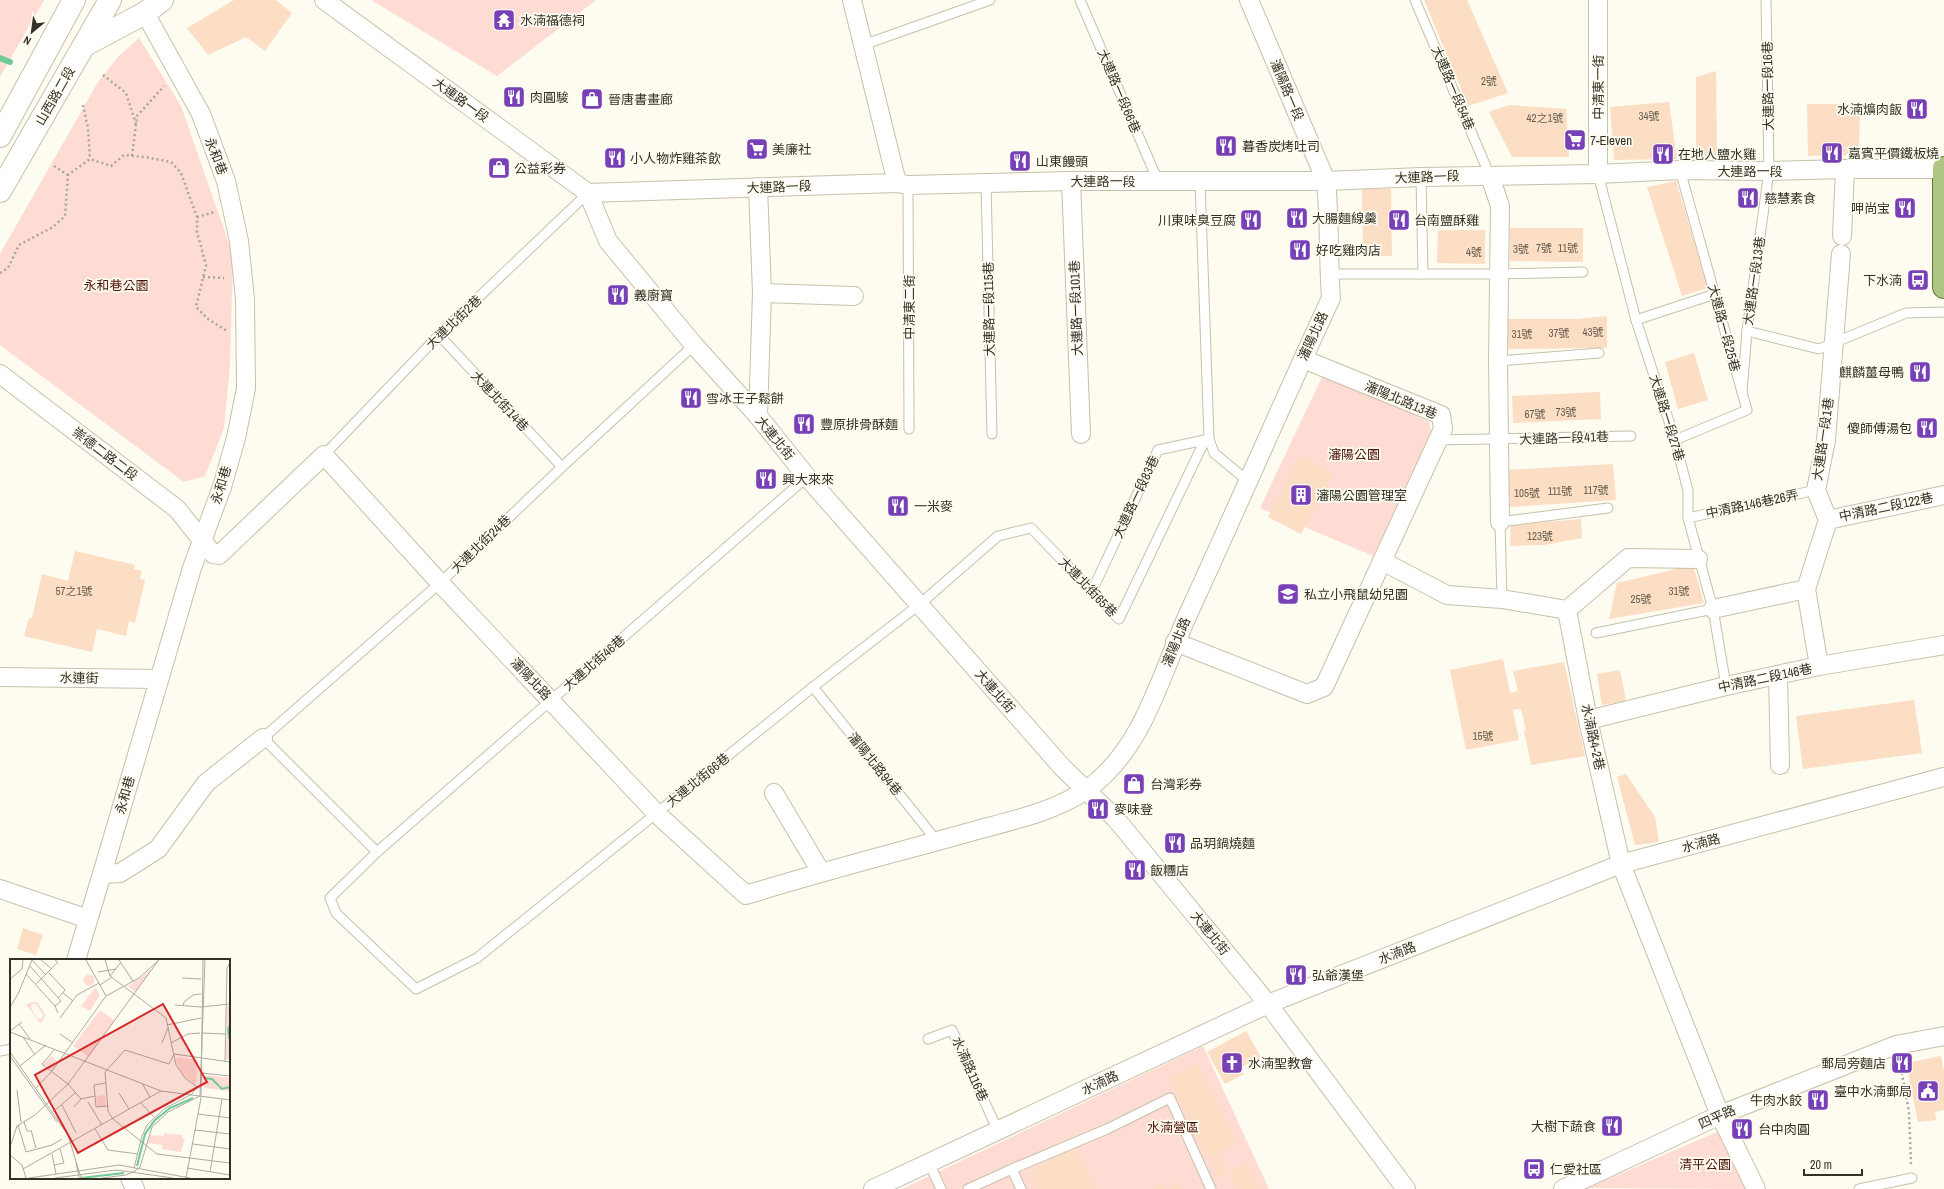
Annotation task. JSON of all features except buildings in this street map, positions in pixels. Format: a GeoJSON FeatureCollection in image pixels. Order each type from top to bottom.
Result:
{"type":"FeatureCollection","features":[{"type":"Feature","properties":{"kind":"main road"},"geometry":{"type":"LineString","coordinates":[[1944,169],[1944,287]]}},
{"type":"Feature","properties":{"kind":"street"},"geometry":{"type":"LineString","coordinates":[[0,136],[74,0]]}},
{"type":"Feature","properties":{"kind":"street","name":"山西路二段"},"geometry":{"type":"LineString","coordinates":[[0,191],[110,0]]}},
{"type":"Feature","properties":{"kind":"street"},"geometry":{"type":"LineString","coordinates":[[85,45],[144,13],[162,0]]}},
{"type":"Feature","properties":{"kind":"street","name":"大連路一段"},"geometry":{"type":"LineString","coordinates":[[324,0],[588,193],[758,187],[986,184],[1071,181],[1326,181],[1421,177],[1598,174],[1680,170],[1770,171],[1944,169]]}},
{"type":"Feature","properties":{"kind":"street","name":"中清東二街"},"geometry":{"type":"LineString","coordinates":[[852,0],[863,45],[903,184]]}},
{"type":"Feature","properties":{"kind":"street","name":"瀋陽路一段"},"geometry":{"type":"LineString","coordinates":[[1249,0],[1326,181]]}},
{"type":"Feature","properties":{"kind":"street","name":"中清東一街"},"geometry":{"type":"LineString","coordinates":[[1598,0],[1598,174]]}},
{"type":"Feature","properties":{"kind":"street","name":"永和巷"},"geometry":{"type":"LineString","coordinates":[[76,959],[192,568],[203,542],[236,438],[246,388],[245,299],[240,255],[226,181],[201,114],[144,13]]}},
{"type":"Feature","properties":{"kind":"street"},"geometry":{"type":"LineString","coordinates":[[1842,236],[1845,169]]}},
{"type":"Feature","properties":{"kind":"street"},"geometry":{"type":"LineString","coordinates":[[1490,176],[1500,206],[1498,361],[1500,522]]}},
{"type":"Feature","properties":{"kind":"street","name":"大連路一段101巷"},"geometry":{"type":"LineString","coordinates":[[1071,181],[1082,434]]}},
{"type":"Feature","properties":{"kind":"street","name":"瀋陽北路"},"geometry":{"type":"LineString","coordinates":[[324,455],[440,583],[657,814],[746,895],[821,872],[1048,810],[1086,790],[1112,766],[1144,722],[1175,642],[1249,482],[1302,359],[1331,298],[1326,181]]}},
{"type":"Feature","properties":{"kind":"street"},"geometry":{"type":"LineString","coordinates":[[758,187],[762,293],[758,416]]}},
{"type":"Feature","properties":{"kind":"street","name":"大連北街"},"geometry":{"type":"LineString","coordinates":[[588,193],[608,241],[694,345],[758,416],[807,477],[1062,767],[1116,819],[1268,1004],[1406,1189]]}},
{"type":"Feature","properties":{"kind":"street","name":"大連路一段1巷"},"geometry":{"type":"LineString","coordinates":[[1828,520],[1816,490],[1826,440],[1841,254]]}},
{"type":"Feature","properties":{"kind":"street"},"geometry":{"type":"LineString","coordinates":[[762,293],[854,296]]}},
{"type":"Feature","properties":{"kind":"street","name":"瀋陽北路13巷"},"geometry":{"type":"LineString","coordinates":[[1175,642],[1308,694],[1324,687],[1444,429],[1441,415],[1302,359]]}},
{"type":"Feature","properties":{"kind":"street","name":"崇德二路二段"},"geometry":{"type":"LineString","coordinates":[[0,374],[177,509],[212,554],[219,554],[324,455]]}},
{"type":"Feature","properties":{"kind":"street","name":"中清路二段122巷"},"geometry":{"type":"LineString","coordinates":[[1828,520],[1944,495]]}},
{"type":"Feature","properties":{"kind":"street"},"geometry":{"type":"LineString","coordinates":[[1819,666],[1806,589],[1828,520]]}},
{"type":"Feature","properties":{"kind":"street"},"geometry":{"type":"LineString","coordinates":[[1382,561],[1447,595],[1502,599],[1567,610],[1628,558],[1698,559]]}},
{"type":"Feature","properties":{"kind":"street"},"geometry":{"type":"LineString","coordinates":[[1713,609],[1806,589]]}},
{"type":"Feature","properties":{"kind":"street","name":"水湳路4-2巷"},"geometry":{"type":"LineString","coordinates":[[1567,610],[1588,720],[1621,864],[1720,1115],[1756,1189]]}},
{"type":"Feature","properties":{"kind":"street","name":"中清路二段146巷"},"geometry":{"type":"LineString","coordinates":[[1588,720],[1726,686],[1819,666],[1944,645]]}},
{"type":"Feature","properties":{"kind":"street"},"geometry":{"type":"LineString","coordinates":[[1778,675],[1780,764]]}},
{"type":"Feature","properties":{"kind":"street","name":"水連街"},"geometry":{"type":"LineString","coordinates":[[0,677],[159,679]]}},
{"type":"Feature","properties":{"kind":"street"},"geometry":{"type":"LineString","coordinates":[[102,874],[120,873],[158,848],[206,783],[263,738]]}},
{"type":"Feature","properties":{"kind":"street","name":"水湳路"},"geometry":{"type":"LineString","coordinates":[[873,1189],[1268,1004],[1621,864],[1944,777]]}},
{"type":"Feature","properties":{"kind":"street"},"geometry":{"type":"LineString","coordinates":[[774,794],[821,872]]}},
{"type":"Feature","properties":{"kind":"street"},"geometry":{"type":"LineString","coordinates":[[0,889],[88,919]]}},
{"type":"Feature","properties":{"kind":"street","name":"四平路"},"geometry":{"type":"LineString","coordinates":[[1563,1189],[1720,1115],[1896,1045],[1944,1036]]}},
{"type":"Feature","properties":{"kind":"street"},"geometry":{"type":"LineString","coordinates":[[130,1179],[135,1189]]}},
{"type":"Feature","properties":{"kind":"lane"},"geometry":{"type":"LineString","coordinates":[[863,45],[990,0]]}},
{"type":"Feature","properties":{"kind":"lane","name":"大連路一段66巷"},"geometry":{"type":"LineString","coordinates":[[1080,0],[1158,181]]}},
{"type":"Feature","properties":{"kind":"lane","name":"大連路一段54巷"},"geometry":{"type":"LineString","coordinates":[[1415,0],[1490,176]]}},
{"type":"Feature","properties":{"kind":"lane","name":"大連路一段16巷"},"geometry":{"type":"LineString","coordinates":[[1766,0],[1770,171]]}},
{"type":"Feature","properties":{"kind":"lane","name":"大連路一段25巷"},"geometry":{"type":"LineString","coordinates":[[1674,440],[1747,410],[1680,170]]}},
{"type":"Feature","properties":{"kind":"lane","name":"大連路一段13巷"},"geometry":{"type":"LineString","coordinates":[[1742,392],[1747,331],[1770,171]]}},
{"type":"Feature","properties":{"kind":"lane","name":"大連路一段27巷"},"geometry":{"type":"LineString","coordinates":[[1598,174],[1636,320],[1674,440],[1688,491],[1688,518],[1698,559],[1713,609],[1726,686]]}},
{"type":"Feature","properties":{"kind":"lane"},"geometry":{"type":"LineString","coordinates":[[1421,177],[1423,274]]}},
{"type":"Feature","properties":{"kind":"lane"},"geometry":{"type":"LineString","coordinates":[[1200,180],[1207,439],[1214,453],[1249,482]]}},
{"type":"Feature","properties":{"kind":"lane","name":"中清東二街"},"geometry":{"type":"LineString","coordinates":[[903,184],[909,429]]}},
{"type":"Feature","properties":{"kind":"lane","name":"大連路一段115巷"},"geometry":{"type":"LineString","coordinates":[[986,184],[992,434]]}},
{"type":"Feature","properties":{"kind":"lane","name":"大連北街2巷"},"geometry":{"type":"LineString","coordinates":[[324,455],[439,335],[588,193]]}},
{"type":"Feature","properties":{"kind":"lane"},"geometry":{"type":"LineString","coordinates":[[1329,274],[1499,274],[1583,272]]}},
{"type":"Feature","properties":{"kind":"lane"},"geometry":{"type":"LineString","coordinates":[[1636,320],[1715,294]]}},
{"type":"Feature","properties":{"kind":"lane"},"geometry":{"type":"LineString","coordinates":[[1747,331],[1818,349],[1906,313],[1944,312]]}},
{"type":"Feature","properties":{"kind":"lane","name":"大連北街14巷"},"geometry":{"type":"LineString","coordinates":[[439,335],[562,467]]}},
{"type":"Feature","properties":{"kind":"lane","name":"大連北街24巷"},"geometry":{"type":"LineString","coordinates":[[263,738],[440,583],[562,467],[694,345]]}},
{"type":"Feature","properties":{"kind":"lane"},"geometry":{"type":"LineString","coordinates":[[1498,361],[1599,353]]}},
{"type":"Feature","properties":{"kind":"lane","name":"大連路一段41巷"},"geometry":{"type":"LineString","coordinates":[[1438,440],[1630,436]]}},
{"type":"Feature","properties":{"kind":"lane","name":"大連北街65巷"},"geometry":{"type":"LineString","coordinates":[[920,604],[998,536],[1031,528],[1119,619],[1207,439]]}},
{"type":"Feature","properties":{"kind":"lane","name":"大連路一段83巷"},"geometry":{"type":"LineString","coordinates":[[1092,592],[1158,450],[1207,439]]}},
{"type":"Feature","properties":{"kind":"lane","name":"大連北街46巷"},"geometry":{"type":"LineString","coordinates":[[330,898],[377,852],[807,477]]}},
{"type":"Feature","properties":{"kind":"lane","name":"中清路146巷26弄"},"geometry":{"type":"LineString","coordinates":[[1688,518],[1816,490]]}},
{"type":"Feature","properties":{"kind":"lane"},"geometry":{"type":"LineString","coordinates":[[1502,599],[1500,522],[1608,508]]}},
{"type":"Feature","properties":{"kind":"lane","name":"大連北街66巷"},"geometry":{"type":"LineString","coordinates":[[330,898],[336,913],[416,989],[477,958],[813,687],[920,604]]}},
{"type":"Feature","properties":{"kind":"lane"},"geometry":{"type":"LineString","coordinates":[[1596,633],[1713,609]]}},
{"type":"Feature","properties":{"kind":"lane","name":"瀋陽北路94巷"},"geometry":{"type":"LineString","coordinates":[[813,687],[937,841]]}},
{"type":"Feature","properties":{"kind":"lane"},"geometry":{"type":"LineString","coordinates":[[263,738],[377,852]]}},
{"type":"Feature","properties":{"kind":"lane","name":"水湳路116巷"},"geometry":{"type":"LineString","coordinates":[[928,1039],[952,1030],[998,1131]]}},
{"type":"Feature","properties":{"kind":"lane"},"geometry":{"type":"LineString","coordinates":[[0,1051],[10,1049]]}},
{"type":"Feature","properties":{"kind":"lane"},"geometry":{"type":"LineString","coordinates":[[968,1189],[1107,1129],[1170,1098],[1211,1189]]}},
{"type":"Feature","properties":{"kind":"lane"},"geometry":{"type":"LineString","coordinates":[[929,1163],[941,1189]]}},
{"type":"Feature","properties":{"kind":"lane"},"geometry":{"type":"LineString","coordinates":[[1012,1169],[1021,1189]]}},
{"type":"Feature","properties":{"kind":"lane"},"geometry":{"type":"LineString","coordinates":[[1859,1189],[1887,1186],[1912,1178]]}},
{"type":"Feature","properties":{"kind":"path"},"geometry":{"type":"LineString","coordinates":[[104,75],[126,93],[136,125]]}},
{"type":"Feature","properties":{"kind":"path"},"geometry":{"type":"LineString","coordinates":[[132,156],[138,116],[164,86]]}},
{"type":"Feature","properties":{"kind":"path"},"geometry":{"type":"LineString","coordinates":[[83,105],[88,128],[90,159]]}},
{"type":"Feature","properties":{"kind":"path"},"geometry":{"type":"LineString","coordinates":[[90,159],[111,166],[124,155],[172,162],[181,173],[197,217],[197,232],[206,265],[196,307],[208,319],[228,331]]}},
{"type":"Feature","properties":{"kind":"path"},"geometry":{"type":"LineString","coordinates":[[0,273],[8,268],[19,245],[53,227],[65,216],[68,175],[90,159]]}},
{"type":"Feature","properties":{"kind":"path"},"geometry":{"type":"LineString","coordinates":[[54,166],[68,175]]}},
{"type":"Feature","properties":{"kind":"path"},"geometry":{"type":"LineString","coordinates":[[197,217],[214,212]]}},
{"type":"Feature","properties":{"kind":"path"},"geometry":{"type":"LineString","coordinates":[[203,277],[227,278]]}},
{"type":"Feature","properties":{"kind":"path"},"geometry":{"type":"LineString","coordinates":[[1896,1045],[1909,1112],[1912,1178]]}},
{"type":"Feature","properties":{"kind":"green space"},"geometry":{"type":"Polygon","coordinates":[[[0,0],[44,0],[0,77],[0,0]]]}},
{"type":"Feature","properties":{"kind":"green space"},"geometry":{"type":"Polygon","coordinates":[[[371,0],[596,0],[497,76],[371,0]]]}},
{"type":"Feature","properties":{"kind":"green space","name":"永和巷公園"},"geometry":{"type":"Polygon","coordinates":[[[139,38],[181,106],[233,255],[230,365],[224,428],[205,476],[184,482],[0,345],[0,254],[98,82],[117,58],[139,38]]]}},
{"type":"Feature","properties":{"kind":"green space","name":"瀋陽公園"},"geometry":{"type":"Polygon","coordinates":[[[1331,374],[1429,422],[1432,435],[1373,556],[1260,508],[1322,377],[1331,374]]]}},
{"type":"Feature","properties":{"kind":"green space","name":"水湳營區"},"geometry":{"type":"Polygon","coordinates":[[[1203,1046],[1269,1189],[902,1189],[1203,1046]]]}},
{"type":"Feature","properties":{"kind":"green space","name":"清平公園"},"geometry":{"type":"Polygon","coordinates":[[[1719,1131],[1747,1189],[1588,1188],[1719,1131]]]}},
{"type":"Feature","properties":{"kind":"waterway"},"geometry":{"type":"LineString","coordinates":[[0,58],[10,62]]}},
{"type":"Feature","properties":{"kind":"place","name":"水湳福德祠"},"geometry":{"type":"Point","coordinates":[504,20]}},
{"type":"Feature","properties":{"kind":"place","name":"肉圓駿"},"geometry":{"type":"Point","coordinates":[514,97]}},
{"type":"Feature","properties":{"kind":"place","name":"晉唐書畫廊"},"geometry":{"type":"Point","coordinates":[592,99]}},
{"type":"Feature","properties":{"kind":"place","name":"水湳爌肉飯"},"geometry":{"type":"Point","coordinates":[1917,109]}},
{"type":"Feature","properties":{"kind":"place","name":"7-Eleven"},"geometry":{"type":"Point","coordinates":[1575,140]}},
{"type":"Feature","properties":{"kind":"place","name":"暮香炭烤吐司"},"geometry":{"type":"Point","coordinates":[1226,146]}},
{"type":"Feature","properties":{"kind":"place","name":"美廉社"},"geometry":{"type":"Point","coordinates":[757,149]}},
{"type":"Feature","properties":{"kind":"place","name":"嘉賓平價鐵板燒"},"geometry":{"type":"Point","coordinates":[1832,153]}},
{"type":"Feature","properties":{"kind":"place","name":"在地人鹽水雞"},"geometry":{"type":"Point","coordinates":[1663,154]}},
{"type":"Feature","properties":{"kind":"place","name":"小人物炸雞茶飲"},"geometry":{"type":"Point","coordinates":[615,158]}},
{"type":"Feature","properties":{"kind":"place","name":"山東饅頭"},"geometry":{"type":"Point","coordinates":[1020,161]}},
{"type":"Feature","properties":{"kind":"place","name":"公益彩券"},"geometry":{"type":"Point","coordinates":[499,168]}},
{"type":"Feature","properties":{"kind":"place","name":"慈慧素食"},"geometry":{"type":"Point","coordinates":[1748,198]}},
{"type":"Feature","properties":{"kind":"place","name":"呷尚宝"},"geometry":{"type":"Point","coordinates":[1905,208]}},
{"type":"Feature","properties":{"kind":"place","name":"大腸麵線羹"},"geometry":{"type":"Point","coordinates":[1297,218]}},
{"type":"Feature","properties":{"kind":"place","name":"川東味臭豆腐"},"geometry":{"type":"Point","coordinates":[1251,220]}},
{"type":"Feature","properties":{"kind":"place","name":"台南鹽酥雞"},"geometry":{"type":"Point","coordinates":[1399,220]}},
{"type":"Feature","properties":{"kind":"place","name":"好吃雞肉店"},"geometry":{"type":"Point","coordinates":[1300,250]}},
{"type":"Feature","properties":{"kind":"place","name":"下水湳"},"geometry":{"type":"Point","coordinates":[1918,280]}},
{"type":"Feature","properties":{"kind":"place","name":"義廚寶"},"geometry":{"type":"Point","coordinates":[618,295]}},
{"type":"Feature","properties":{"kind":"place","name":"麒麟薑母鴨"},"geometry":{"type":"Point","coordinates":[1920,372]}},
{"type":"Feature","properties":{"kind":"place","name":"雪冰王子鬆餅"},"geometry":{"type":"Point","coordinates":[691,398]}},
{"type":"Feature","properties":{"kind":"place","name":"豐原排骨酥麵"},"geometry":{"type":"Point","coordinates":[804,424]}},
{"type":"Feature","properties":{"kind":"place","name":"傻師傅湯包"},"geometry":{"type":"Point","coordinates":[1927,428]}},
{"type":"Feature","properties":{"kind":"place","name":"興大來來"},"geometry":{"type":"Point","coordinates":[766,479]}},
{"type":"Feature","properties":{"kind":"place","name":"瀋陽公園管理室"},"geometry":{"type":"Point","coordinates":[1301,495]}},
{"type":"Feature","properties":{"kind":"place","name":"一米麥"},"geometry":{"type":"Point","coordinates":[898,506]}},
{"type":"Feature","properties":{"kind":"place","name":"私立小飛鼠幼兒園"},"geometry":{"type":"Point","coordinates":[1288,594]}},
{"type":"Feature","properties":{"kind":"place","name":"台灣彩券"},"geometry":{"type":"Point","coordinates":[1134,784]}},
{"type":"Feature","properties":{"kind":"place","name":"麥味登"},"geometry":{"type":"Point","coordinates":[1098,809]}},
{"type":"Feature","properties":{"kind":"place","name":"品玥鍋燒麵"},"geometry":{"type":"Point","coordinates":[1175,843]}},
{"type":"Feature","properties":{"kind":"place","name":"飯糰店"},"geometry":{"type":"Point","coordinates":[1135,870]}},
{"type":"Feature","properties":{"kind":"place","name":"弘爺漢堡"},"geometry":{"type":"Point","coordinates":[1296,975]}},
{"type":"Feature","properties":{"kind":"place","name":"水湳聖教會"},"geometry":{"type":"Point","coordinates":[1232,1063]}},
{"type":"Feature","properties":{"kind":"place","name":"郵局旁麵店"},"geometry":{"type":"Point","coordinates":[1902,1063]}},
{"type":"Feature","properties":{"kind":"place","name":"臺中水湳郵局"},"geometry":{"type":"Point","coordinates":[1928,1091]}},
{"type":"Feature","properties":{"kind":"place","name":"牛肉水餃"},"geometry":{"type":"Point","coordinates":[1818,1100]}},
{"type":"Feature","properties":{"kind":"place","name":"大樹下蔬食"},"geometry":{"type":"Point","coordinates":[1612,1126]}},
{"type":"Feature","properties":{"kind":"place","name":"台中肉圓"},"geometry":{"type":"Point","coordinates":[1742,1129]}},
{"type":"Feature","properties":{"kind":"place","name":"仁愛社區"},"geometry":{"type":"Point","coordinates":[1534,1169]}}]}
